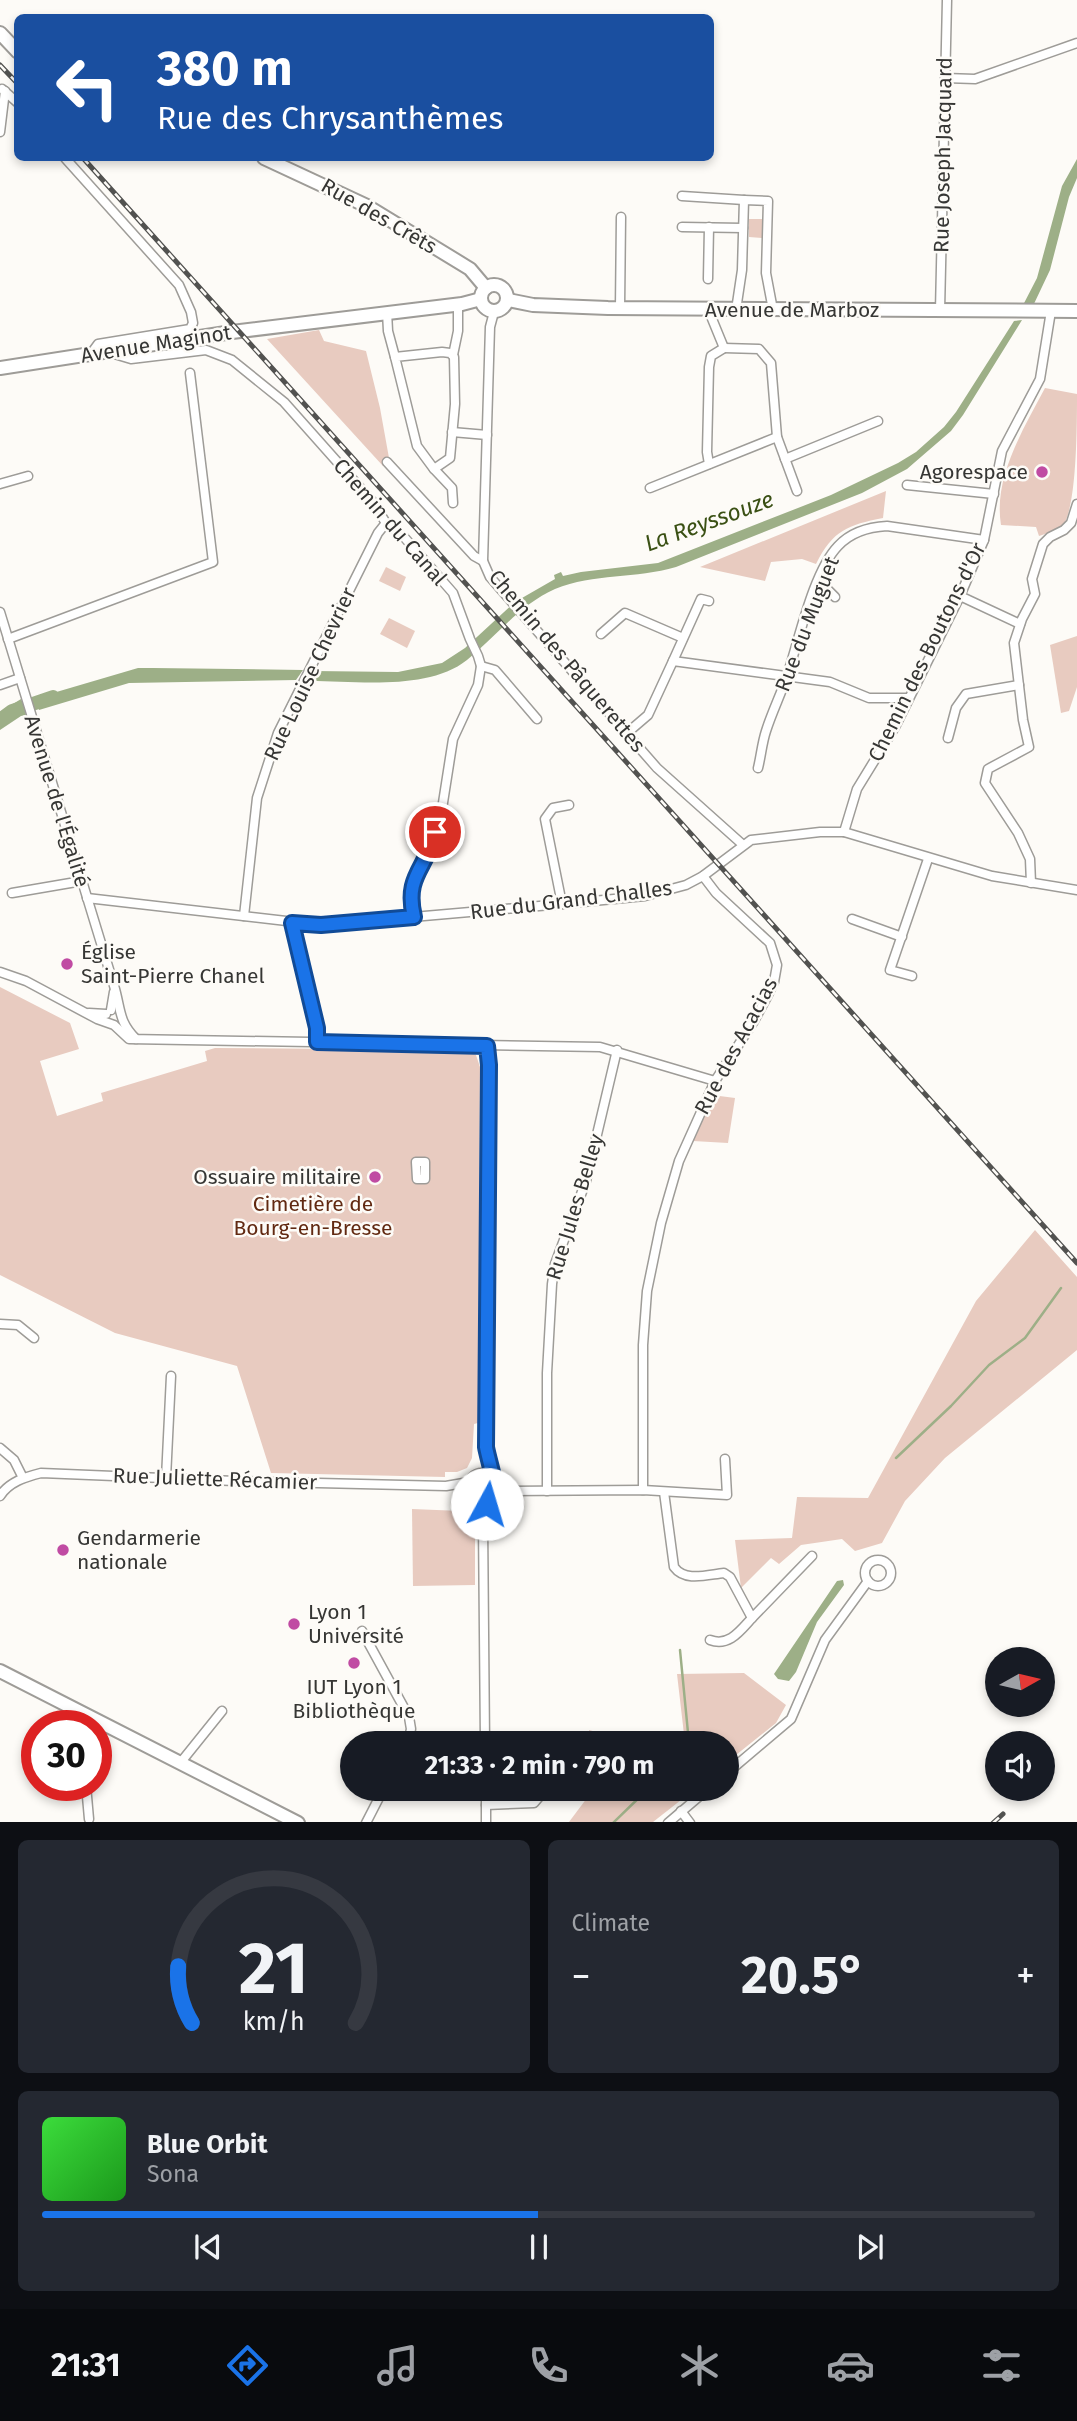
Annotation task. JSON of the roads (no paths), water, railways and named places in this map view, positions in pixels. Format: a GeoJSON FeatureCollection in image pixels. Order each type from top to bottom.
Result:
{"type":"FeatureCollection","features":[{"type":"Feature","properties":{"kind":"main road"},"geometry":{"type":"LineString","coordinates":[[0,33],[14,48]]}},
{"type":"Feature","properties":{"kind":"main road","name":"Rue des Crêts"},"geometry":{"type":"LineString","coordinates":[[270,161],[368,206],[470,269],[483,293]]}},
{"type":"Feature","properties":{"kind":"main road"},"geometry":{"type":"LineString","coordinates":[[387,312],[458,304],[483,293],[491,285],[501,286],[508,300],[503,308],[494,312],[485,308],[483,293]]}},
{"type":"Feature","properties":{"kind":"main road","name":"Avenue de Marboz"},"geometry":{"type":"LineString","coordinates":[[508,300],[533,305],[620,308],[1077,311]]}},
{"type":"Feature","properties":{"kind":"main road","name":"Avenue Maginot"},"geometry":{"type":"LineString","coordinates":[[0,368],[387,312]]}},
{"type":"Feature","properties":{"kind":"main road"},"geometry":{"type":"LineString","coordinates":[[0,1671],[79,1710]]}},
{"type":"Feature","properties":{"kind":"main road"},"geometry":{"type":"LineString","coordinates":[[112,1727],[298,1822]]}},
{"type":"Feature","properties":{"kind":"street","name":"Rue Joseph Jacquard"},"geometry":{"type":"LineString","coordinates":[[940,311],[947,0]]}},
{"type":"Feature","properties":{"kind":"street"},"geometry":{"type":"LineString","coordinates":[[945,78],[975,79],[1077,43]]}},
{"type":"Feature","properties":{"kind":"street"},"geometry":{"type":"LineString","coordinates":[[0,132],[2,89]]}},
{"type":"Feature","properties":{"kind":"street"},"geometry":{"type":"LineString","coordinates":[[68,161],[179,285],[193,323],[190,329],[98,344],[90,355]]}},
{"type":"Feature","properties":{"kind":"street"},"geometry":{"type":"LineString","coordinates":[[682,196],[768,201],[766,273],[773,310]]}},
{"type":"Feature","properties":{"kind":"street"},"geometry":{"type":"LineString","coordinates":[[736,310],[742,270],[744,200]]}},
{"type":"Feature","properties":{"kind":"street"},"geometry":{"type":"LineString","coordinates":[[620,308],[621,217]]}},
{"type":"Feature","properties":{"kind":"street"},"geometry":{"type":"LineString","coordinates":[[682,227],[743,228]]}},
{"type":"Feature","properties":{"kind":"street"},"geometry":{"type":"LineString","coordinates":[[708,279],[709,227]]}},
{"type":"Feature","properties":{"kind":"street"},"geometry":{"type":"LineString","coordinates":[[434,469],[450,458],[455,404],[453,355],[458,331],[458,304]]}},
{"type":"Feature","properties":{"kind":"street"},"geometry":{"type":"LineString","coordinates":[[708,309],[724,348]]}},
{"type":"Feature","properties":{"kind":"street","name":"Chemin des Boutons d'Or"},"geometry":{"type":"LineString","coordinates":[[844,832],[857,789],[895,727],[960,596],[984,540],[1002,451],[1040,379],[1051,311]]}},
{"type":"Feature","properties":{"kind":"street"},"geometry":{"type":"LineString","coordinates":[[387,312],[388,331],[417,446],[452,488],[453,503]]}},
{"type":"Feature","properties":{"kind":"street","name":"Chemin des Pâquerettes"},"geometry":{"type":"LineString","coordinates":[[494,312],[490,327],[483,561],[490,577],[657,768],[742,844]]}},
{"type":"Feature","properties":{"kind":"street"},"geometry":{"type":"LineString","coordinates":[[709,464],[706,452],[711,356],[724,348],[759,349],[771,363],[777,437],[797,491]]}},
{"type":"Feature","properties":{"kind":"street","name":"Chemin du Canal"},"geometry":{"type":"LineString","coordinates":[[108,352],[131,359],[205,350],[232,360],[284,402],[372,502],[386,523],[404,537],[453,593],[481,666]]}},
{"type":"Feature","properties":{"kind":"street"},"geometry":{"type":"LineString","coordinates":[[395,357],[442,352],[453,355]]}},
{"type":"Feature","properties":{"kind":"street"},"geometry":{"type":"LineString","coordinates":[[8,639],[213,562],[190,373]]}},
{"type":"Feature","properties":{"kind":"street"},"geometry":{"type":"LineString","coordinates":[[785,459],[878,421]]}},
{"type":"Feature","properties":{"kind":"street"},"geometry":{"type":"LineString","coordinates":[[452,432],[486,435]]}},
{"type":"Feature","properties":{"kind":"street"},"geometry":{"type":"LineString","coordinates":[[650,488],[777,437]]}},
{"type":"Feature","properties":{"kind":"street"},"geometry":{"type":"LineString","coordinates":[[387,461],[474,556],[483,561]]}},
{"type":"Feature","properties":{"kind":"street"},"geometry":{"type":"LineString","coordinates":[[0,484],[28,476]]}},
{"type":"Feature","properties":{"kind":"street"},"geometry":{"type":"LineString","coordinates":[[906,485],[994,494]]}},
{"type":"Feature","properties":{"kind":"street"},"geometry":{"type":"LineString","coordinates":[[1031,883],[1030,859],[1018,833],[985,783],[988,769],[1029,747],[1014,643],[1034,594],[1032,579],[1043,544],[1071,523],[1077,504]]}},
{"type":"Feature","properties":{"kind":"street","name":"Rue Louise Chevrier"},"geometry":{"type":"LineString","coordinates":[[244,916],[257,798],[278,733],[378,533],[386,523]]}},
{"type":"Feature","properties":{"kind":"street","name":"Rue du Muguet"},"geometry":{"type":"LineString","coordinates":[[758,768],[765,733],[787,677],[819,580],[826,562],[837,547],[858,531],[887,526],[984,540]]}},
{"type":"Feature","properties":{"kind":"street"},"geometry":{"type":"LineString","coordinates":[[819,580],[835,597]]}},
{"type":"Feature","properties":{"kind":"street"},"geometry":{"type":"LineString","coordinates":[[960,596],[1020,624]]}},
{"type":"Feature","properties":{"kind":"street"},"geometry":{"type":"LineString","coordinates":[[627,733],[648,715],[701,599],[709,601]]}},
{"type":"Feature","properties":{"kind":"street","name":"Avenue de l'Égalité"},"geometry":{"type":"LineString","coordinates":[[0,612],[115,989],[113,1017]]}},
{"type":"Feature","properties":{"kind":"street"},"geometry":{"type":"LineString","coordinates":[[601,634],[625,613],[683,638]]}},
{"type":"Feature","properties":{"kind":"street"},"geometry":{"type":"LineString","coordinates":[[673,661],[830,681],[869,698],[908,698]]}},
{"type":"Feature","properties":{"kind":"street"},"geometry":{"type":"LineString","coordinates":[[414,917],[411,902],[413,881],[431,851],[442,810],[453,739],[478,685],[481,666],[495,670],[537,719]]}},
{"type":"Feature","properties":{"kind":"street"},"geometry":{"type":"LineString","coordinates":[[0,685],[20,678]]}},
{"type":"Feature","properties":{"kind":"street"},"geometry":{"type":"LineString","coordinates":[[948,738],[957,708],[966,694],[1019,685]]}},
{"type":"Feature","properties":{"kind":"street"},"geometry":{"type":"LineString","coordinates":[[562,904],[545,819],[553,808],[569,805]]}},
{"type":"Feature","properties":{"kind":"street","name":"Rue du Grand Challes"},"geometry":{"type":"LineString","coordinates":[[87,898],[321,925],[562,904],[645,896],[686,885],[703,876],[742,844],[751,840],[820,832],[844,832],[992,876],[1077,890]]}},
{"type":"Feature","properties":{"kind":"street"},"geometry":{"type":"LineString","coordinates":[[912,976],[890,970],[928,859]]}},
{"type":"Feature","properties":{"kind":"street","name":"Rue des Acacias"},"geometry":{"type":"LineString","coordinates":[[643,1490],[643,1345],[647,1291],[661,1223],[678,1161],[715,1081],[754,1021],[774,982],[777,965],[770,943],[716,893],[703,876]]}},
{"type":"Feature","properties":{"kind":"street"},"geometry":{"type":"LineString","coordinates":[[12,893],[82,881]]}},
{"type":"Feature","properties":{"kind":"street"},"geometry":{"type":"LineString","coordinates":[[852,919],[902,937]]}},
{"type":"Feature","properties":{"kind":"street"},"geometry":{"type":"LineString","coordinates":[[292,923],[317,1028],[317,1042]]}},
{"type":"Feature","properties":{"kind":"street"},"geometry":{"type":"LineString","coordinates":[[0,972],[26,981],[86,1013],[113,1017],[125,1038],[600,1047],[715,1081]]}},
{"type":"Feature","properties":{"kind":"street"},"geometry":{"type":"LineString","coordinates":[[485,1731],[483,1522],[488,1499],[495,1491],[486,1447],[487,1046]]}},
{"type":"Feature","properties":{"kind":"street","name":"Rue Jules Belley"},"geometry":{"type":"LineString","coordinates":[[547,1491],[547,1373],[555,1264],[586,1181],[617,1050]]}},
{"type":"Feature","properties":{"kind":"street"},"geometry":{"type":"LineString","coordinates":[[0,1324],[18,1325],[34,1338]]}},
{"type":"Feature","properties":{"kind":"street"},"geometry":{"type":"LineString","coordinates":[[166,1478],[171,1376]]}},
{"type":"Feature","properties":{"kind":"street"},"geometry":{"type":"LineString","coordinates":[[483,1522],[472,1497],[469,1482],[478,1474],[486,1447]]}},
{"type":"Feature","properties":{"kind":"street"},"geometry":{"type":"LineString","coordinates":[[0,1448],[15,1460],[23,1478],[5,1488],[0,1496]]}},
{"type":"Feature","properties":{"kind":"street"},"geometry":{"type":"LineString","coordinates":[[495,1491],[643,1490],[727,1495],[725,1459]]}},
{"type":"Feature","properties":{"kind":"street","name":"Rue Juliette Récamier"},"geometry":{"type":"LineString","coordinates":[[23,1478],[41,1473],[446,1486],[469,1482]]}},
{"type":"Feature","properties":{"kind":"street"},"geometry":{"type":"LineString","coordinates":[[478,1474],[491,1477]]}},
{"type":"Feature","properties":{"kind":"street","name":"Rue Juliette Récamier"},"geometry":{"type":"LineString","coordinates":[[446,1486],[472,1497]]}},
{"type":"Feature","properties":{"kind":"street"},"geometry":{"type":"LineString","coordinates":[[664,1492],[674,1567],[685,1577],[724,1573],[730,1577],[752,1618]]}},
{"type":"Feature","properties":{"kind":"street"},"geometry":{"type":"LineString","coordinates":[[472,1497],[481,1501],[488,1499]]}},
{"type":"Feature","properties":{"kind":"street"},"geometry":{"type":"LineString","coordinates":[[710,1640],[716,1643],[732,1640],[811,1556]]}},
{"type":"Feature","properties":{"kind":"street"},"geometry":{"type":"LineString","coordinates":[[739,1763],[791,1719],[825,1640],[868,1581]]}},
{"type":"Feature","properties":{"kind":"street"},"geometry":{"type":"LineString","coordinates":[[362,1632],[409,1717],[411,1731]]}},
{"type":"Feature","properties":{"kind":"street"},"geometry":{"type":"LineString","coordinates":[[181,1762],[222,1711]]}},
{"type":"Feature","properties":{"kind":"street"},"geometry":{"type":"LineString","coordinates":[[87,1801],[89,1819]]}},
{"type":"Feature","properties":{"kind":"street"},"geometry":{"type":"LineString","coordinates":[[367,1822],[378,1801]]}},
{"type":"Feature","properties":{"kind":"street"},"geometry":{"type":"LineString","coordinates":[[486,1801],[486,1822]]}},
{"type":"Feature","properties":{"kind":"street"},"geometry":{"type":"LineString","coordinates":[[486,1805],[536,1801]]}},
{"type":"Feature","properties":{"kind":"street"},"geometry":{"type":"LineString","coordinates":[[668,1822],[693,1801]]}},
{"type":"Feature","properties":{"kind":"street"},"geometry":{"type":"LineString","coordinates":[[681,1811],[690,1822]]}},
{"type":"Feature","properties":{"kind":"waterway","name":"La Reyssouze"},"geometry":{"type":"LineString","coordinates":[[0,720],[12,711],[53,697]]}},
{"type":"Feature","properties":{"kind":"waterway"},"geometry":{"type":"LineString","coordinates":[[896,1458],[951,1406],[989,1365],[1025,1338],[1061,1288]]}},
{"type":"Feature","properties":{"kind":"waterway"},"geometry":{"type":"LineString","coordinates":[[680,1650],[688,1731]]}},
{"type":"Feature","properties":{"kind":"waterway"},"geometry":{"type":"LineString","coordinates":[[614,1822],[636,1801]]}},
{"type":"Feature","properties":{"kind":"railway"},"geometry":{"type":"LineString","coordinates":[[0,65],[14,80]]}},
{"type":"Feature","properties":{"kind":"railway"},"geometry":{"type":"LineString","coordinates":[[86,161],[1077,1263]]}},
{"type":"Feature","properties":{"kind":"railway"},"geometry":{"type":"LineString","coordinates":[[994,1822],[1003,1814]]}},
{"type":"Feature","properties":{"kind":"place","name":"Agorespace"},"geometry":{"type":"Point","coordinates":[1042,472]}},
{"type":"Feature","properties":{"kind":"place","name":"Église Saint-Pierre Chanel"},"geometry":{"type":"Point","coordinates":[67,964]}},
{"type":"Feature","properties":{"kind":"place","name":"Ossuaire militaire"},"geometry":{"type":"Point","coordinates":[375,1177]}},
{"type":"Feature","properties":{"kind":"place","name":"Gendarmerie nationale"},"geometry":{"type":"Point","coordinates":[63,1550]}},
{"type":"Feature","properties":{"kind":"place","name":"Lyon 1 Université"},"geometry":{"type":"Point","coordinates":[294,1624]}},
{"type":"Feature","properties":{"kind":"place","name":"IUT Lyon 1 Bibliothèque"},"geometry":{"type":"Point","coordinates":[354,1663]}},
{"type":"Feature","properties":{"kind":"park label","name":"Cimetière de Bourg-en-Bresse"},"geometry":{"type":"Point","coordinates":[313,1216]}}]}
